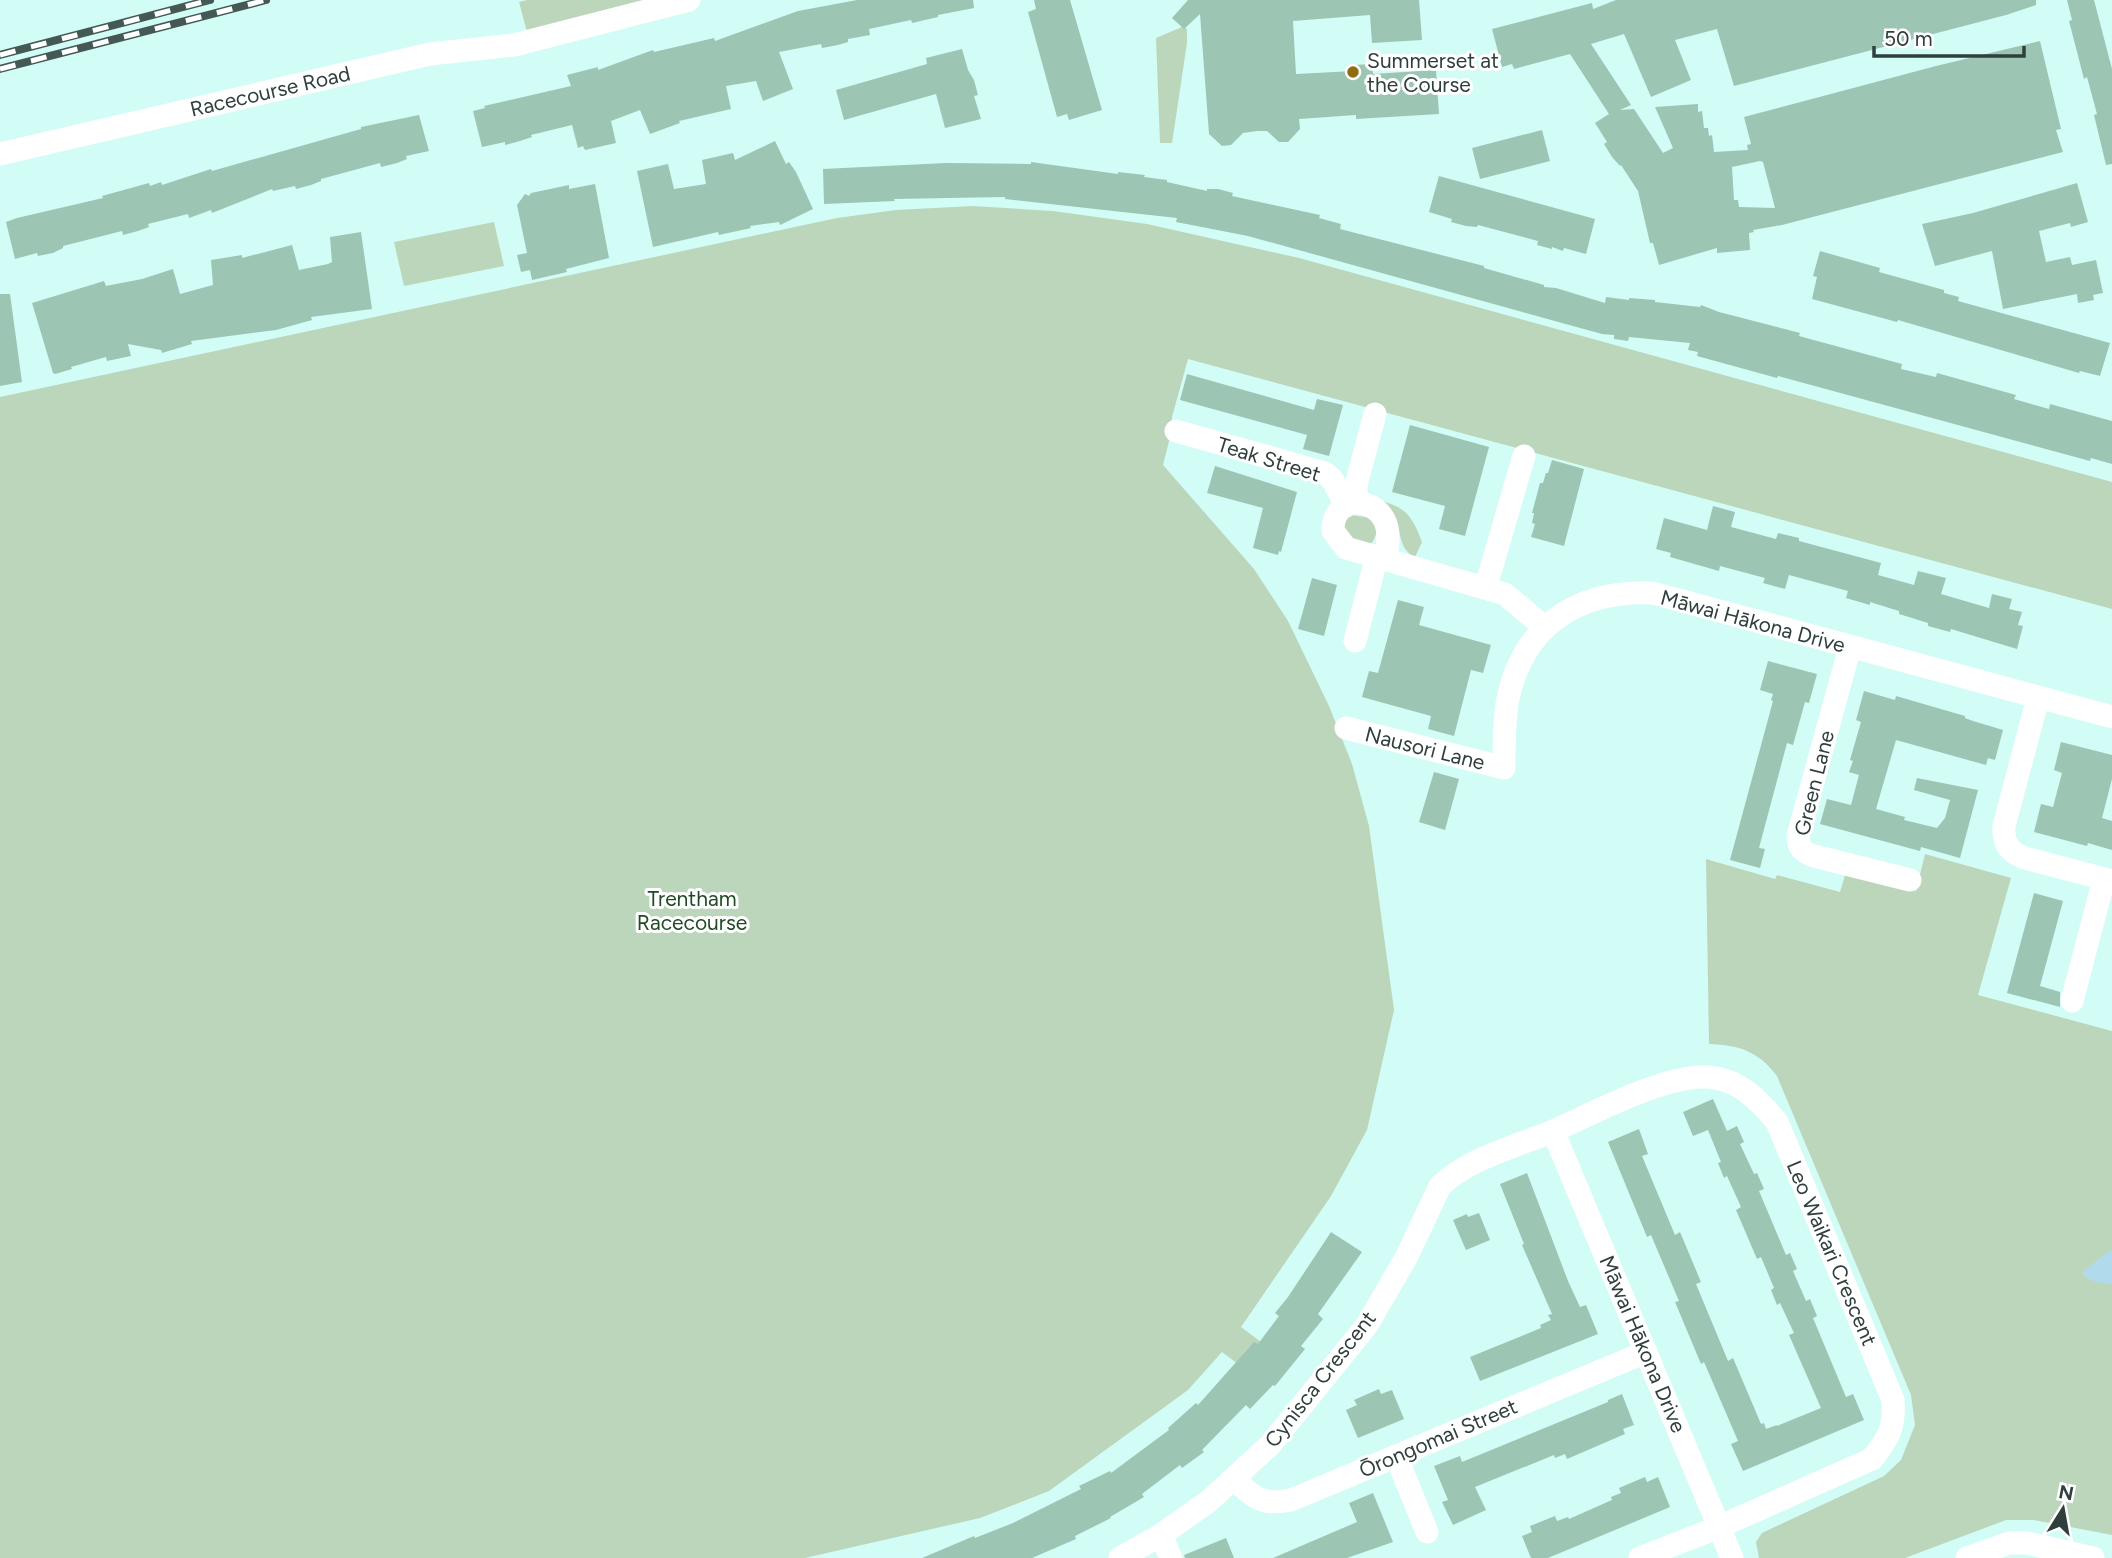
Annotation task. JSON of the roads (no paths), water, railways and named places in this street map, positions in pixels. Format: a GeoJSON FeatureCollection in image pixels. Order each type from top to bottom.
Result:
{"type":"FeatureCollection","features":[{"type":"Feature","properties":{"kind":"street","name":"Racecourse Road"},"geometry":{"type":"LineString","coordinates":[[0,154],[430,54],[514,46],[688,0]]}},
{"type":"Feature","properties":{"kind":"street"},"geometry":{"type":"LineString","coordinates":[[1374,414],[1351,505],[1340,509],[1334,520],[1333,531],[1340,543],[1346,548],[1486,586],[1516,601],[1544,627]]}},
{"type":"Feature","properties":{"kind":"street","name":"Teak Street"},"geometry":{"type":"LineString","coordinates":[[1176,431],[1325,473],[1351,505],[1371,506],[1379,512],[1385,522],[1388,541],[1355,641]]}},
{"type":"Feature","properties":{"kind":"street"},"geometry":{"type":"LineString","coordinates":[[1486,586],[1524,456]]}},
{"type":"Feature","properties":{"kind":"street","name":"Māwai Hākona Drive"},"geometry":{"type":"LineString","coordinates":[[1504,768],[1507,704],[1513,680],[1544,627],[1592,598],[1633,592],[1653,593],[2112,718]]}},
{"type":"Feature","properties":{"kind":"street","name":"Green Lane"},"geometry":{"type":"LineString","coordinates":[[1850,647],[1798,844],[1803,852],[1814,856],[1910,880]]}},
{"type":"Feature","properties":{"kind":"street"},"geometry":{"type":"LineString","coordinates":[[2038,698],[2003,838],[2013,853],[2108,880],[2072,1001]]}},
{"type":"Feature","properties":{"kind":"street","name":"Nausori Lane"},"geometry":{"type":"LineString","coordinates":[[1346,728],[1504,768]]}},
{"type":"Feature","properties":{"kind":"street","name":"Leo Waikari Crescent"},"geometry":{"type":"LineString","coordinates":[[1553,1131],[1671,1082],[1704,1077],[1731,1082],[1757,1098],[1777,1122],[1893,1400],[1893,1423],[1888,1440],[1872,1459],[1719,1527],[1640,1558]]}},
{"type":"Feature","properties":{"kind":"street","name":"Māwai Hākona Drive"},"geometry":{"type":"LineString","coordinates":[[1553,1131],[1732,1558]]}},
{"type":"Feature","properties":{"kind":"street","name":"Cynisca Crescent"},"geometry":{"type":"LineString","coordinates":[[1120,1558],[1161,1535],[1209,1501],[1270,1445],[1367,1325],[1407,1256],[1440,1186],[1465,1168],[1553,1131]]}},
{"type":"Feature","properties":{"kind":"street","name":"Ōrongomai Street"},"geometry":{"type":"LineString","coordinates":[[1234,1479],[1256,1499],[1278,1503],[1291,1500],[1646,1352]]}},
{"type":"Feature","properties":{"kind":"street"},"geometry":{"type":"LineString","coordinates":[[1396,1456],[1427,1532]]}},
{"type":"Feature","properties":{"kind":"street"},"geometry":{"type":"LineString","coordinates":[[1161,1535],[1171,1558]]}},
{"type":"Feature","properties":{"kind":"street"},"geometry":{"type":"LineString","coordinates":[[1967,1558],[2009,1543],[2027,1543],[2092,1558]]}},
{"type":"Feature","properties":{"kind":"water"},"geometry":{"type":"Polygon","coordinates":[[[2112,1249],[2112,1284],[2092,1280],[2082,1273],[2086,1269],[2112,1249]]]}},
{"type":"Feature","properties":{"kind":"railway"},"geometry":{"type":"LineString","coordinates":[[0,55],[210,0]]}},
{"type":"Feature","properties":{"kind":"railway"},"geometry":{"type":"LineString","coordinates":[[0,69],[266,0]]}},
{"type":"Feature","properties":{"kind":"place","name":"Summerset at the Course"},"geometry":{"type":"Point","coordinates":[1353,72]}},
{"type":"Feature","properties":{"kind":"park label","name":"Trentham Racecourse"},"geometry":{"type":"Point","coordinates":[692,910]}}]}
